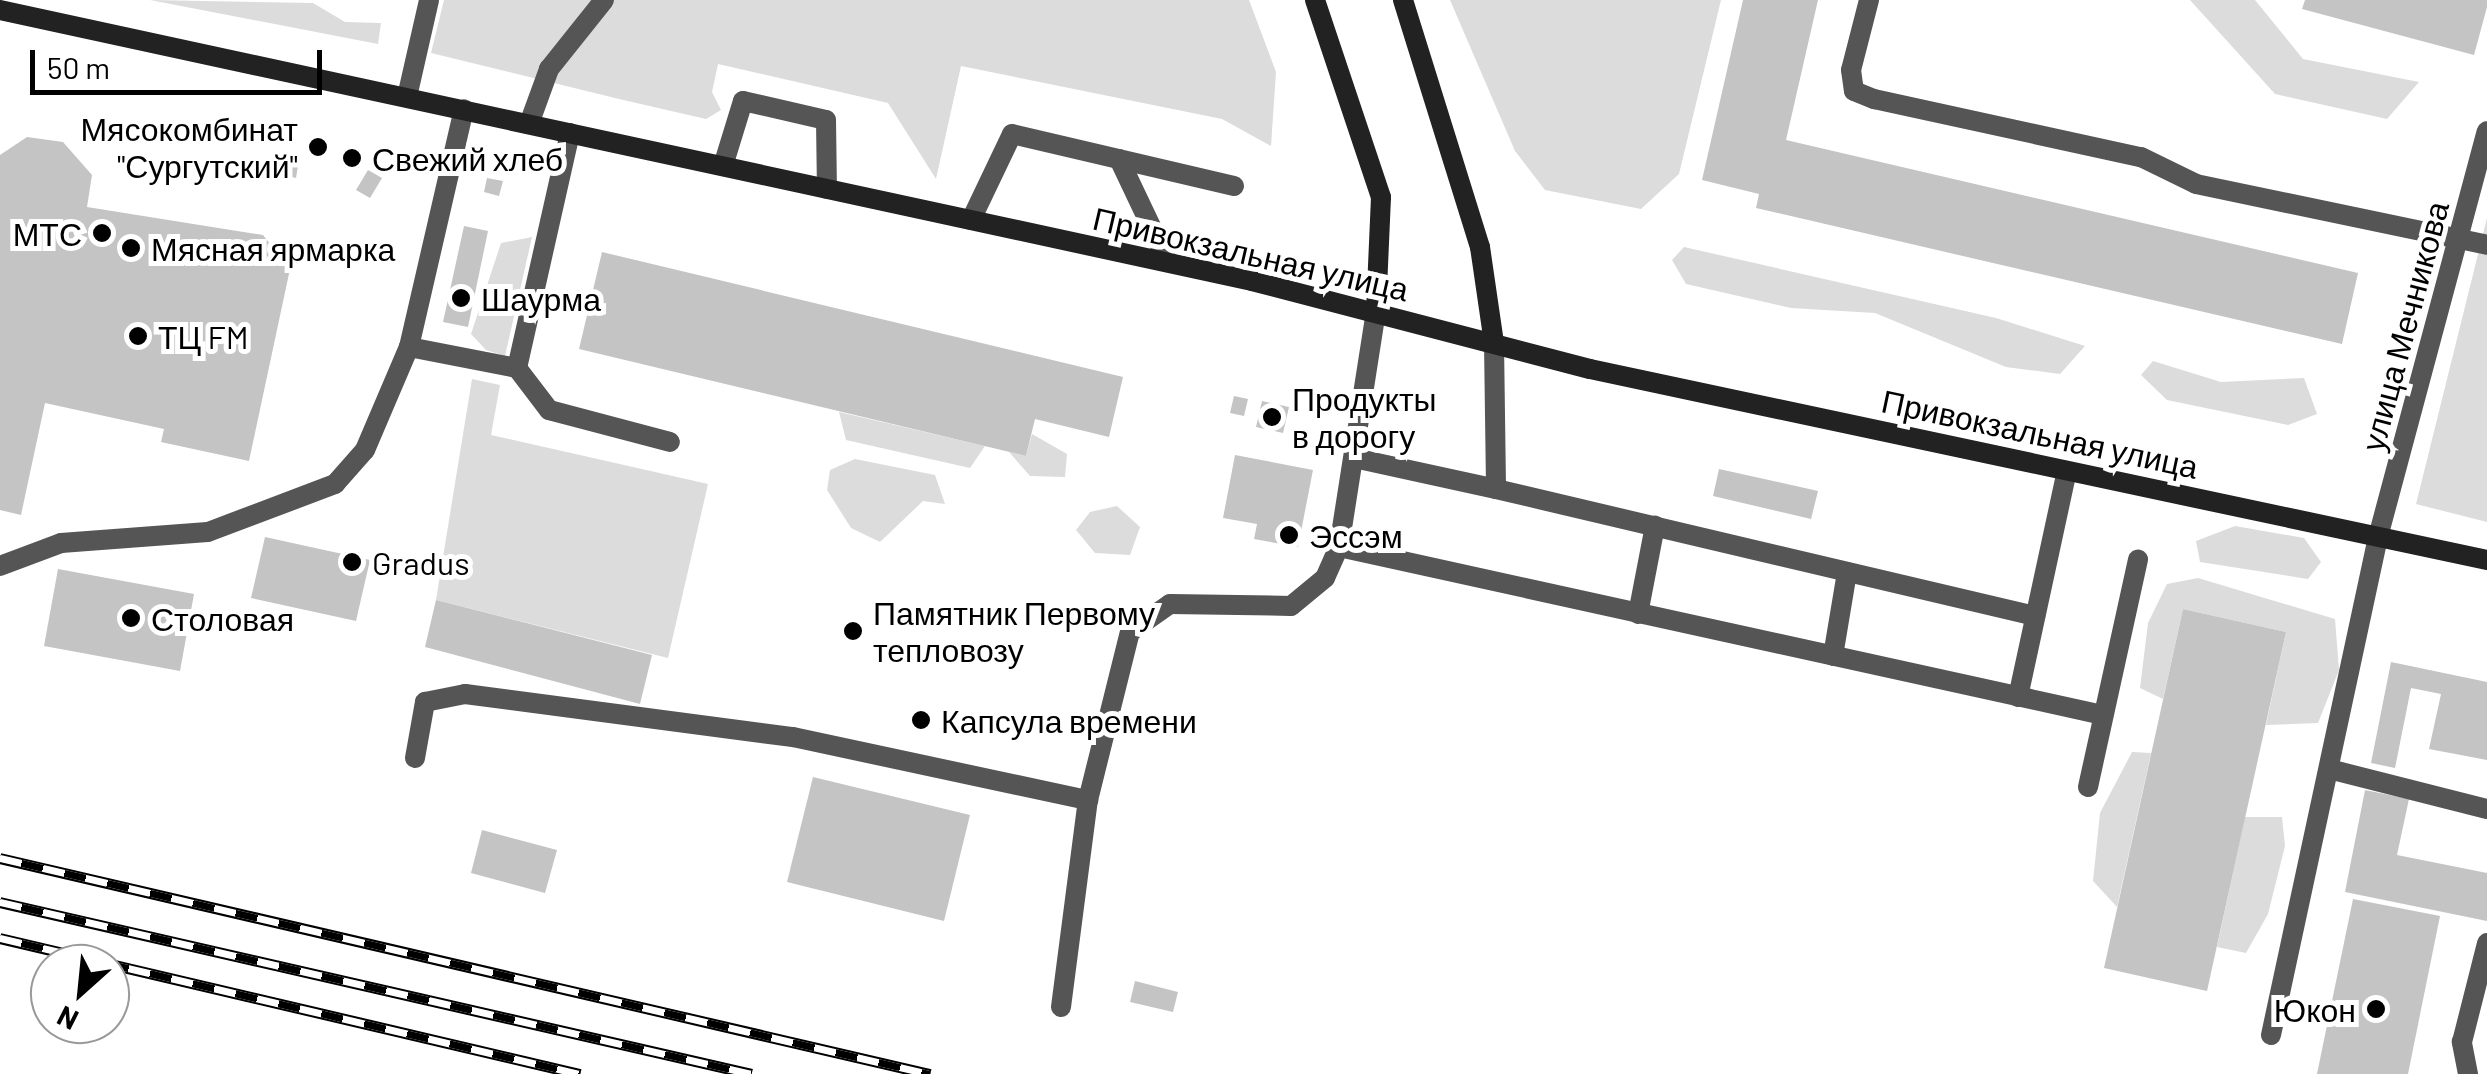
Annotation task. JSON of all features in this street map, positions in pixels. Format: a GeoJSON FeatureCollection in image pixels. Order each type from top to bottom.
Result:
{"type":"FeatureCollection","features":[{"type":"Feature","properties":{"kind":"main road"},"geometry":{"type":"LineString","coordinates":[[1315,0],[1381,197],[1376,311]]}},
{"type":"Feature","properties":{"kind":"main road"},"geometry":{"type":"LineString","coordinates":[[1403,0],[1480,247],[1494,344]]}},
{"type":"Feature","properties":{"kind":"main road","name":"Привокзальная улица"},"geometry":{"type":"LineString","coordinates":[[0,10],[1168,262],[1376,311],[1494,344],[2487,560]]}},
{"type":"Feature","properties":{"kind":"street"},"geometry":{"type":"LineString","coordinates":[[406,97],[429,0]]}},
{"type":"Feature","properties":{"kind":"street"},"geometry":{"type":"LineString","coordinates":[[529,124],[550,69],[604,0]]}},
{"type":"Feature","properties":{"kind":"street"},"geometry":{"type":"LineString","coordinates":[[1869,0],[1851,70],[1854,91],[1874,100],[2141,157],[2196,184],[2487,246]]}},
{"type":"Feature","properties":{"kind":"street"},"geometry":{"type":"LineString","coordinates":[[723,166],[743,102],[826,120],[827,190]]}},
{"type":"Feature","properties":{"kind":"street"},"geometry":{"type":"LineString","coordinates":[[0,566],[60,543],[208,532],[335,484],[366,450],[409,347],[464,110]]}},
{"type":"Feature","properties":{"kind":"street","name":"улица Мечникова"},"geometry":{"type":"LineString","coordinates":[[2271,1036],[2378,536],[2487,131]]}},
{"type":"Feature","properties":{"kind":"street"},"geometry":{"type":"LineString","coordinates":[[517,368],[570,133]]}},
{"type":"Feature","properties":{"kind":"street"},"geometry":{"type":"LineString","coordinates":[[971,220],[1012,134],[1234,186]]}},
{"type":"Feature","properties":{"kind":"street"},"geometry":{"type":"LineString","coordinates":[[1119,159],[1168,262]]}},
{"type":"Feature","properties":{"kind":"street"},"geometry":{"type":"LineString","coordinates":[[1061,1007],[1088,800],[1130,632],[1170,604],[1292,606],[1325,578],[1339,547],[1376,311]]}},
{"type":"Feature","properties":{"kind":"street"},"geometry":{"type":"LineString","coordinates":[[1494,344],[1496,489]]}},
{"type":"Feature","properties":{"kind":"street"},"geometry":{"type":"LineString","coordinates":[[409,347],[517,368],[548,410],[670,442]]}},
{"type":"Feature","properties":{"kind":"street"},"geometry":{"type":"LineString","coordinates":[[1354,458],[2035,616]]}},
{"type":"Feature","properties":{"kind":"street"},"geometry":{"type":"LineString","coordinates":[[2018,697],[2067,471]]}},
{"type":"Feature","properties":{"kind":"street"},"geometry":{"type":"LineString","coordinates":[[1638,614],[1655,526]]}},
{"type":"Feature","properties":{"kind":"street"},"geometry":{"type":"LineString","coordinates":[[1339,547],[2104,716]]}},
{"type":"Feature","properties":{"kind":"street"},"geometry":{"type":"LineString","coordinates":[[2088,787],[2138,559]]}},
{"type":"Feature","properties":{"kind":"street"},"geometry":{"type":"LineString","coordinates":[[1832,656],[1847,572]]}},
{"type":"Feature","properties":{"kind":"street"},"geometry":{"type":"LineString","coordinates":[[414,758],[426,702],[466,694],[793,737],[1088,800]]}},
{"type":"Feature","properties":{"kind":"street"},"geometry":{"type":"LineString","coordinates":[[2329,769],[2487,810]]}},
{"type":"Feature","properties":{"kind":"street"},"geometry":{"type":"LineString","coordinates":[[2468,1074],[2462,1042],[2487,942]]}},
{"type":"Feature","properties":{"kind":"shaded area"},"geometry":{"type":"Polygon","coordinates":[[[150,0],[313,3],[345,22],[381,23],[378,44],[150,0]]]}},
{"type":"Feature","properties":{"kind":"shaded area"},"geometry":{"type":"Polygon","coordinates":[[[444,0],[1249,0],[1276,72],[1271,146],[1222,119],[961,66],[936,179],[888,103],[718,64],[712,92],[721,110],[706,119],[619,99],[431,53],[444,0]]]}},
{"type":"Feature","properties":{"kind":"shaded area"},"geometry":{"type":"Polygon","coordinates":[[[1450,0],[1721,0],[1679,174],[1641,209],[1545,190],[1515,151],[1450,0]]]}},
{"type":"Feature","properties":{"kind":"shaded area"},"geometry":{"type":"Polygon","coordinates":[[[2190,0],[2255,0],[2303,59],[2419,82],[2387,119],[2275,94],[2190,0]]]}},
{"type":"Feature","properties":{"kind":"shaded area"},"geometry":{"type":"Polygon","coordinates":[[[2487,218],[2487,522],[2416,504],[2487,218]]]}},
{"type":"Feature","properties":{"kind":"shaded area"},"geometry":{"type":"Polygon","coordinates":[[[532,237],[505,356],[486,350],[471,334],[501,243],[532,237]]]}},
{"type":"Feature","properties":{"kind":"shaded area"},"geometry":{"type":"Polygon","coordinates":[[[1684,247],[1996,318],[2085,346],[2060,374],[2006,367],[1875,313],[1791,308],[1686,284],[1672,260],[1684,247]]]}},
{"type":"Feature","properties":{"kind":"shaded area"},"geometry":{"type":"Polygon","coordinates":[[[2153,361],[2221,382],[2304,378],[2317,414],[2288,425],[2167,400],[2141,375],[2153,361]]]}},
{"type":"Feature","properties":{"kind":"shaded area"},"geometry":{"type":"Polygon","coordinates":[[[472,379],[500,385],[491,435],[708,484],[668,658],[436,600],[472,379]]]}},
{"type":"Feature","properties":{"kind":"shaded area"},"geometry":{"type":"Polygon","coordinates":[[[839,412],[985,446],[970,468],[846,440],[839,412]]]}},
{"type":"Feature","properties":{"kind":"shaded area"},"geometry":{"type":"Polygon","coordinates":[[[1032,434],[1067,454],[1065,477],[1030,476],[1009,452],[1026,456],[1032,434]]]}},
{"type":"Feature","properties":{"kind":"shaded area"},"geometry":{"type":"Polygon","coordinates":[[[855,459],[935,475],[945,504],[923,501],[880,542],[851,528],[827,490],[830,470],[855,459]]]}},
{"type":"Feature","properties":{"kind":"shaded area"},"geometry":{"type":"Polygon","coordinates":[[[1117,506],[1140,527],[1130,555],[1095,553],[1076,530],[1090,512],[1117,506]]]}},
{"type":"Feature","properties":{"kind":"shaded area"},"geometry":{"type":"Polygon","coordinates":[[[2235,526],[2304,538],[2321,562],[2308,579],[2200,562],[2196,541],[2235,526]]]}},
{"type":"Feature","properties":{"kind":"shaded area"},"geometry":{"type":"Polygon","coordinates":[[[2198,578],[2335,619],[2339,670],[2318,723],[2266,725],[2286,632],[2183,609],[2163,699],[2140,688],[2148,623],[2167,584],[2198,578]]]}},
{"type":"Feature","properties":{"kind":"shaded area"},"geometry":{"type":"Polygon","coordinates":[[[2132,752],[2151,753],[2117,907],[2093,881],[2100,813],[2132,752]]]}},
{"type":"Feature","properties":{"kind":"shaded area"},"geometry":{"type":"Polygon","coordinates":[[[2245,817],[2282,817],[2285,846],[2268,914],[2246,953],[2217,947],[2245,817]]]}},
{"type":"Feature","properties":{"kind":"building"},"geometry":{"type":"Polygon","coordinates":[[[1743,0],[1818,0],[1786,140],[2358,273],[2342,344],[1756,208],[1759,194],[1702,180],[1743,0]]]}},
{"type":"Feature","properties":{"kind":"building"},"geometry":{"type":"Polygon","coordinates":[[[2305,0],[2487,0],[2487,7],[2474,55],[2302,9],[2305,0]]]}},
{"type":"Feature","properties":{"kind":"building","name":"ТЦ FM"},"geometry":{"type":"Polygon","coordinates":[[[27,137],[63,142],[92,175],[87,207],[263,235],[290,269],[249,461],[161,442],[164,429],[45,403],[21,515],[0,510],[0,155],[27,137]]]}},
{"type":"Feature","properties":{"kind":"building","name":"Мясокомбинат \"Сургутский\""},"geometry":{"type":"Polygon","coordinates":[[[309,139],[329,143],[327,155],[306,152],[309,139]]]}},
{"type":"Feature","properties":{"kind":"building","name":"Свежий хлеб"},"geometry":{"type":"Polygon","coordinates":[[[342,149],[365,153],[362,167],[340,163],[342,149]]]}},
{"type":"Feature","properties":{"kind":"building"},"geometry":{"type":"Polygon","coordinates":[[[287,158],[299,160],[296,178],[284,175],[287,158]]]}},
{"type":"Feature","properties":{"kind":"building"},"geometry":{"type":"Polygon","coordinates":[[[368,170],[382,178],[370,198],[356,190],[368,170]]]}},
{"type":"Feature","properties":{"kind":"building"},"geometry":{"type":"Polygon","coordinates":[[[487,178],[503,181],[499,196],[484,192],[487,178]]]}},
{"type":"Feature","properties":{"kind":"building"},"geometry":{"type":"Polygon","coordinates":[[[464,226],[488,231],[468,327],[443,322],[464,226]]]}},
{"type":"Feature","properties":{"kind":"building"},"geometry":{"type":"Polygon","coordinates":[[[602,252],[1123,377],[1109,437],[1035,419],[1026,456],[579,349],[602,252]]]}},
{"type":"Feature","properties":{"kind":"building"},"geometry":{"type":"Polygon","coordinates":[[[1234,396],[1248,399],[1244,416],[1230,413],[1234,396]]]}},
{"type":"Feature","properties":{"kind":"building","name":"Продукты в дорогу"},"geometry":{"type":"Polygon","coordinates":[[[1262,401],[1289,407],[1283,433],[1256,427],[1262,401]]]}},
{"type":"Feature","properties":{"kind":"building"},"geometry":{"type":"Polygon","coordinates":[[[1235,455],[1313,470],[1298,547],[1254,539],[1257,524],[1223,518],[1235,455]]]}},
{"type":"Feature","properties":{"kind":"building"},"geometry":{"type":"Polygon","coordinates":[[[1719,469],[1818,491],[1811,519],[1713,496],[1719,469]]]}},
{"type":"Feature","properties":{"kind":"building"},"geometry":{"type":"Polygon","coordinates":[[[265,537],[370,560],[356,621],[251,598],[265,537]]]}},
{"type":"Feature","properties":{"kind":"building"},"geometry":{"type":"Polygon","coordinates":[[[58,569],[194,594],[180,671],[44,646],[58,569]]]}},
{"type":"Feature","properties":{"kind":"building"},"geometry":{"type":"Polygon","coordinates":[[[436,600],[652,655],[640,704],[425,647],[436,600]]]}},
{"type":"Feature","properties":{"kind":"building"},"geometry":{"type":"Polygon","coordinates":[[[2183,609],[2286,632],[2207,991],[2104,968],[2183,609]]]}},
{"type":"Feature","properties":{"kind":"building"},"geometry":{"type":"Polygon","coordinates":[[[2391,662],[2487,682],[2487,760],[2429,749],[2441,694],[2411,688],[2395,768],[2371,763],[2391,662]]]}},
{"type":"Feature","properties":{"kind":"building"},"geometry":{"type":"Polygon","coordinates":[[[813,777],[970,815],[944,921],[787,882],[813,777]]]}},
{"type":"Feature","properties":{"kind":"building"},"geometry":{"type":"Polygon","coordinates":[[[2365,790],[2409,799],[2397,855],[2487,873],[2487,921],[2345,892],[2365,790]]]}},
{"type":"Feature","properties":{"kind":"building"},"geometry":{"type":"Polygon","coordinates":[[[482,830],[557,850],[545,893],[471,873],[482,830]]]}},
{"type":"Feature","properties":{"kind":"building"},"geometry":{"type":"Polygon","coordinates":[[[2353,899],[2440,916],[2408,1074],[2317,1074],[2353,899]]]}},
{"type":"Feature","properties":{"kind":"building"},"geometry":{"type":"Polygon","coordinates":[[[1135,981],[1178,992],[1173,1012],[1130,1002],[1135,981]]]}},
{"type":"Feature","properties":{"kind":"railway"},"geometry":{"type":"LineString","coordinates":[[0,858],[930,1074]]}},
{"type":"Feature","properties":{"kind":"railway"},"geometry":{"type":"LineString","coordinates":[[0,902],[752,1074]]}},
{"type":"Feature","properties":{"kind":"railway"},"geometry":{"type":"LineString","coordinates":[[0,938],[580,1074]]}},
{"type":"Feature","properties":{"kind":"place","name":"Мясокомбинат \"Сургутский\""},"geometry":{"type":"Point","coordinates":[318,147]}},
{"type":"Feature","properties":{"kind":"place","name":"Свежий хлеб"},"geometry":{"type":"Point","coordinates":[352,158]}},
{"type":"Feature","properties":{"kind":"place","name":"МТС"},"geometry":{"type":"Point","coordinates":[102,233]}},
{"type":"Feature","properties":{"kind":"place","name":"Мясная ярмарка"},"geometry":{"type":"Point","coordinates":[131,248]}},
{"type":"Feature","properties":{"kind":"place","name":"Шаурма"},"geometry":{"type":"Point","coordinates":[461,298]}},
{"type":"Feature","properties":{"kind":"place","name":"ТЦ FM"},"geometry":{"type":"Point","coordinates":[138,336]}},
{"type":"Feature","properties":{"kind":"place","name":"Продукты в дорогу"},"geometry":{"type":"Point","coordinates":[1272,417]}},
{"type":"Feature","properties":{"kind":"place","name":"Эссэм"},"geometry":{"type":"Point","coordinates":[1289,535]}},
{"type":"Feature","properties":{"kind":"place","name":"Gradus"},"geometry":{"type":"Point","coordinates":[352,562]}},
{"type":"Feature","properties":{"kind":"place","name":"Столовая"},"geometry":{"type":"Point","coordinates":[131,618]}},
{"type":"Feature","properties":{"kind":"place","name":"Памятник Первому тепловозу"},"geometry":{"type":"Point","coordinates":[853,631]}},
{"type":"Feature","properties":{"kind":"place","name":"Капсула времени"},"geometry":{"type":"Point","coordinates":[921,720]}},
{"type":"Feature","properties":{"kind":"place","name":"Юкон"},"geometry":{"type":"Point","coordinates":[2376,1009]}}]}
